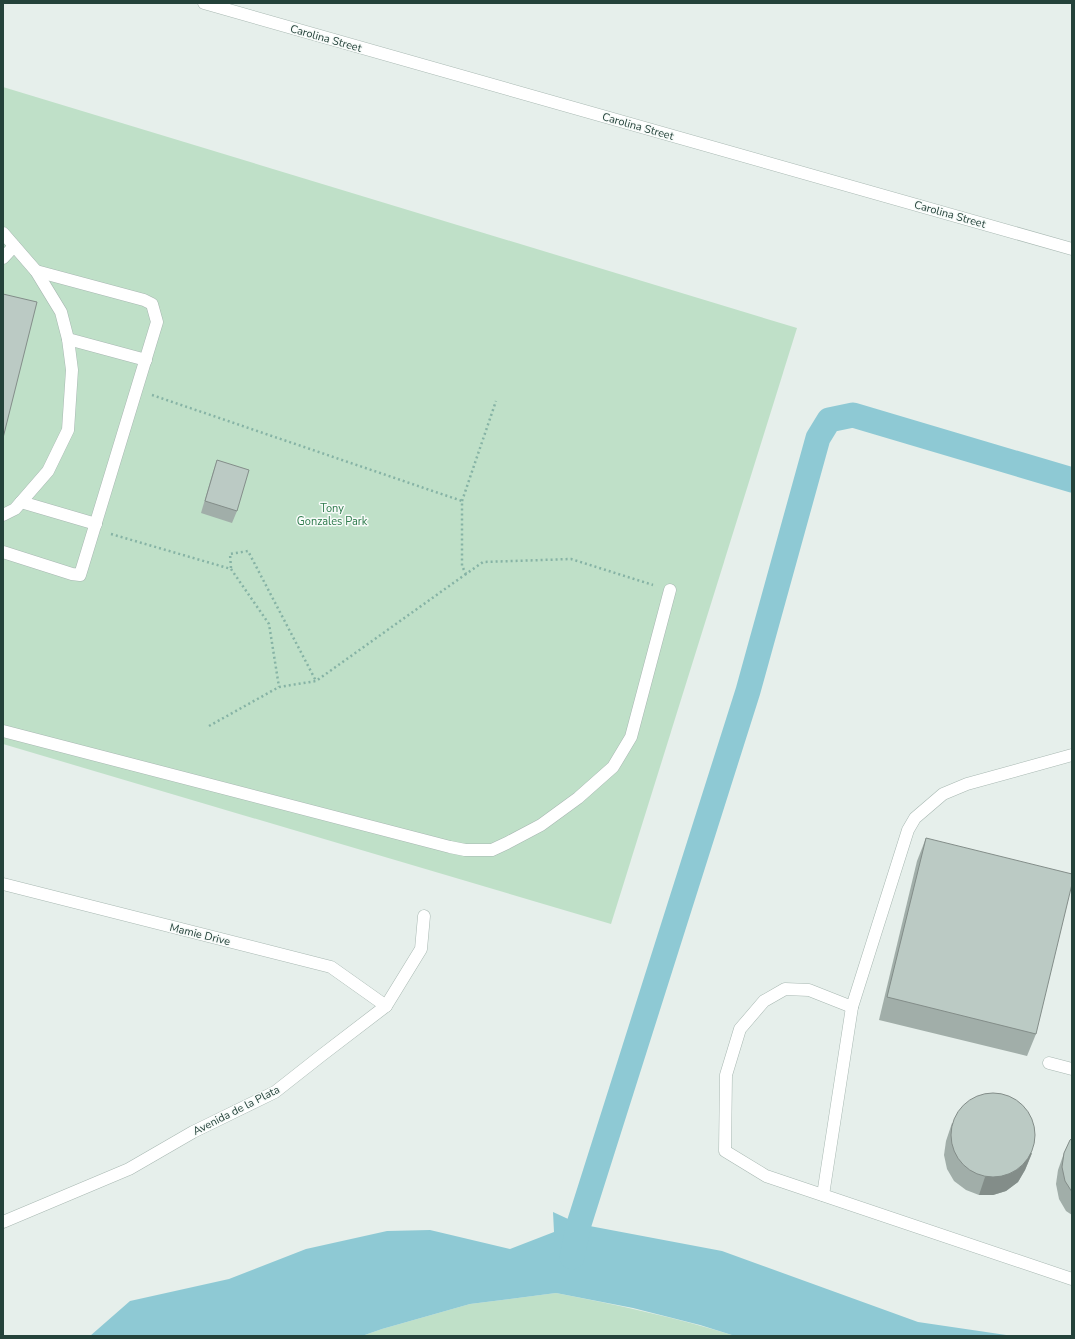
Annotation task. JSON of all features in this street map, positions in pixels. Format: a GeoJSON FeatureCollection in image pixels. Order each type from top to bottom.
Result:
{"type":"FeatureCollection","features":[{"type":"Feature","properties":{"kind":"street","name":"Carolina Street"},"geometry":{"type":"LineString","coordinates":[[204,3],[1072,249]]}},
{"type":"Feature","properties":{"kind":"street"},"geometry":{"type":"LineString","coordinates":[[3,233],[36,271],[61,312],[68,339],[72,370],[68,430],[48,471],[15,509],[3,515]]}},
{"type":"Feature","properties":{"kind":"street"},"geometry":{"type":"LineString","coordinates":[[3,258],[14,246]]}},
{"type":"Feature","properties":{"kind":"street"},"geometry":{"type":"LineString","coordinates":[[3,552],[72,574],[80,574],[157,322],[152,304],[144,300],[36,271]]}},
{"type":"Feature","properties":{"kind":"street"},"geometry":{"type":"LineString","coordinates":[[68,339],[146,360]]}},
{"type":"Feature","properties":{"kind":"street"},"geometry":{"type":"LineString","coordinates":[[21,502],[95,527]]}},
{"type":"Feature","properties":{"kind":"street"},"geometry":{"type":"LineString","coordinates":[[3,731],[450,848],[465,850],[492,850],[541,825],[578,798],[613,767],[631,738],[670,590]]}},
{"type":"Feature","properties":{"kind":"street"},"geometry":{"type":"LineString","coordinates":[[822,1195],[852,1007],[908,830],[915,818],[943,794],[967,784],[1072,755]]}},
{"type":"Feature","properties":{"kind":"street","name":"Mamie Drive"},"geometry":{"type":"LineString","coordinates":[[3,884],[331,967],[386,1006]]}},
{"type":"Feature","properties":{"kind":"street","name":"Avenida de la Plata"},"geometry":{"type":"LineString","coordinates":[[3,1222],[129,1169],[193,1132],[275,1092],[386,1006],[421,949],[424,916]]}},
{"type":"Feature","properties":{"kind":"street"},"geometry":{"type":"LineString","coordinates":[[852,1007],[810,990],[785,990],[764,1001],[740,1029],[726,1075],[725,1151],[766,1176],[1072,1279]]}},
{"type":"Feature","properties":{"kind":"street"},"geometry":{"type":"LineString","coordinates":[[1049,1063],[1072,1069]]}},
{"type":"Feature","properties":{"kind":"path"},"geometry":{"type":"LineString","coordinates":[[137,390],[462,501]]}},
{"type":"Feature","properties":{"kind":"path"},"geometry":{"type":"LineString","coordinates":[[466,574],[462,566],[462,501],[496,401]]}},
{"type":"Feature","properties":{"kind":"path"},"geometry":{"type":"LineString","coordinates":[[95,527],[231,569]]}},
{"type":"Feature","properties":{"kind":"path"},"geometry":{"type":"LineString","coordinates":[[279,686],[270,624],[231,569],[230,554],[248,550],[316,681]]}},
{"type":"Feature","properties":{"kind":"path"},"geometry":{"type":"LineString","coordinates":[[209,726],[279,686],[316,681],[483,562],[571,559],[670,590]]}},
{"type":"Feature","properties":{"kind":"green space","name":"Tony Gonzales Park"},"geometry":{"type":"Polygon","coordinates":[[[3,87],[797,328],[611,924],[3,744],[3,87]]]}},
{"type":"Feature","properties":{"kind":"green space"},"geometry":{"type":"Polygon","coordinates":[[[556,1293],[668,1317],[735,1336],[362,1336],[470,1304],[556,1293]]]}},
{"type":"Feature","properties":{"kind":"water"},"geometry":{"type":"Polygon","coordinates":[[[553,1212],[579,1224],[722,1251],[918,1322],[1013,1336],[735,1336],[700,1325],[633,1308],[556,1293],[470,1304],[362,1336],[90,1336],[130,1301],[229,1279],[306,1249],[387,1231],[430,1230],[510,1249],[554,1232],[553,1212]]]}},
{"type":"Feature","properties":{"kind":"building"},"geometry":{"type":"Polygon","coordinates":[[[3,294],[37,302],[3,438],[3,294]]]}},
{"type":"Feature","properties":{"kind":"building"},"geometry":{"type":"Polygon","coordinates":[[[217,460],[249,470],[237,511],[205,501],[217,460]]]}},
{"type":"Feature","properties":{"kind":"building"},"geometry":{"type":"Polygon","coordinates":[[[926,838],[1072,874],[1072,884],[1036,1034],[887,997],[926,838]]]}},
{"type":"Feature","properties":{"kind":"building"},"geometry":{"type":"Polygon","coordinates":[[[985,1093],[1001,1093],[1017,1100],[1028,1111],[1035,1127],[1035,1143],[1032,1151],[1023,1165],[1017,1170],[1001,1177],[985,1177],[969,1170],[958,1159],[951,1143],[951,1127],[958,1111],[969,1100],[985,1093]]]}},
{"type":"Feature","properties":{"kind":"building"},"geometry":{"type":"Polygon","coordinates":[[[1072,1138],[1072,1192],[1065,1181],[1062,1167],[1064,1153],[1072,1138]]]}},
{"type":"Feature","properties":{"kind":"waterway"},"geometry":{"type":"LineString","coordinates":[[572,1257],[579,1224],[748,691],[818,438],[829,420],[853,415],[1072,480]]}}]}
